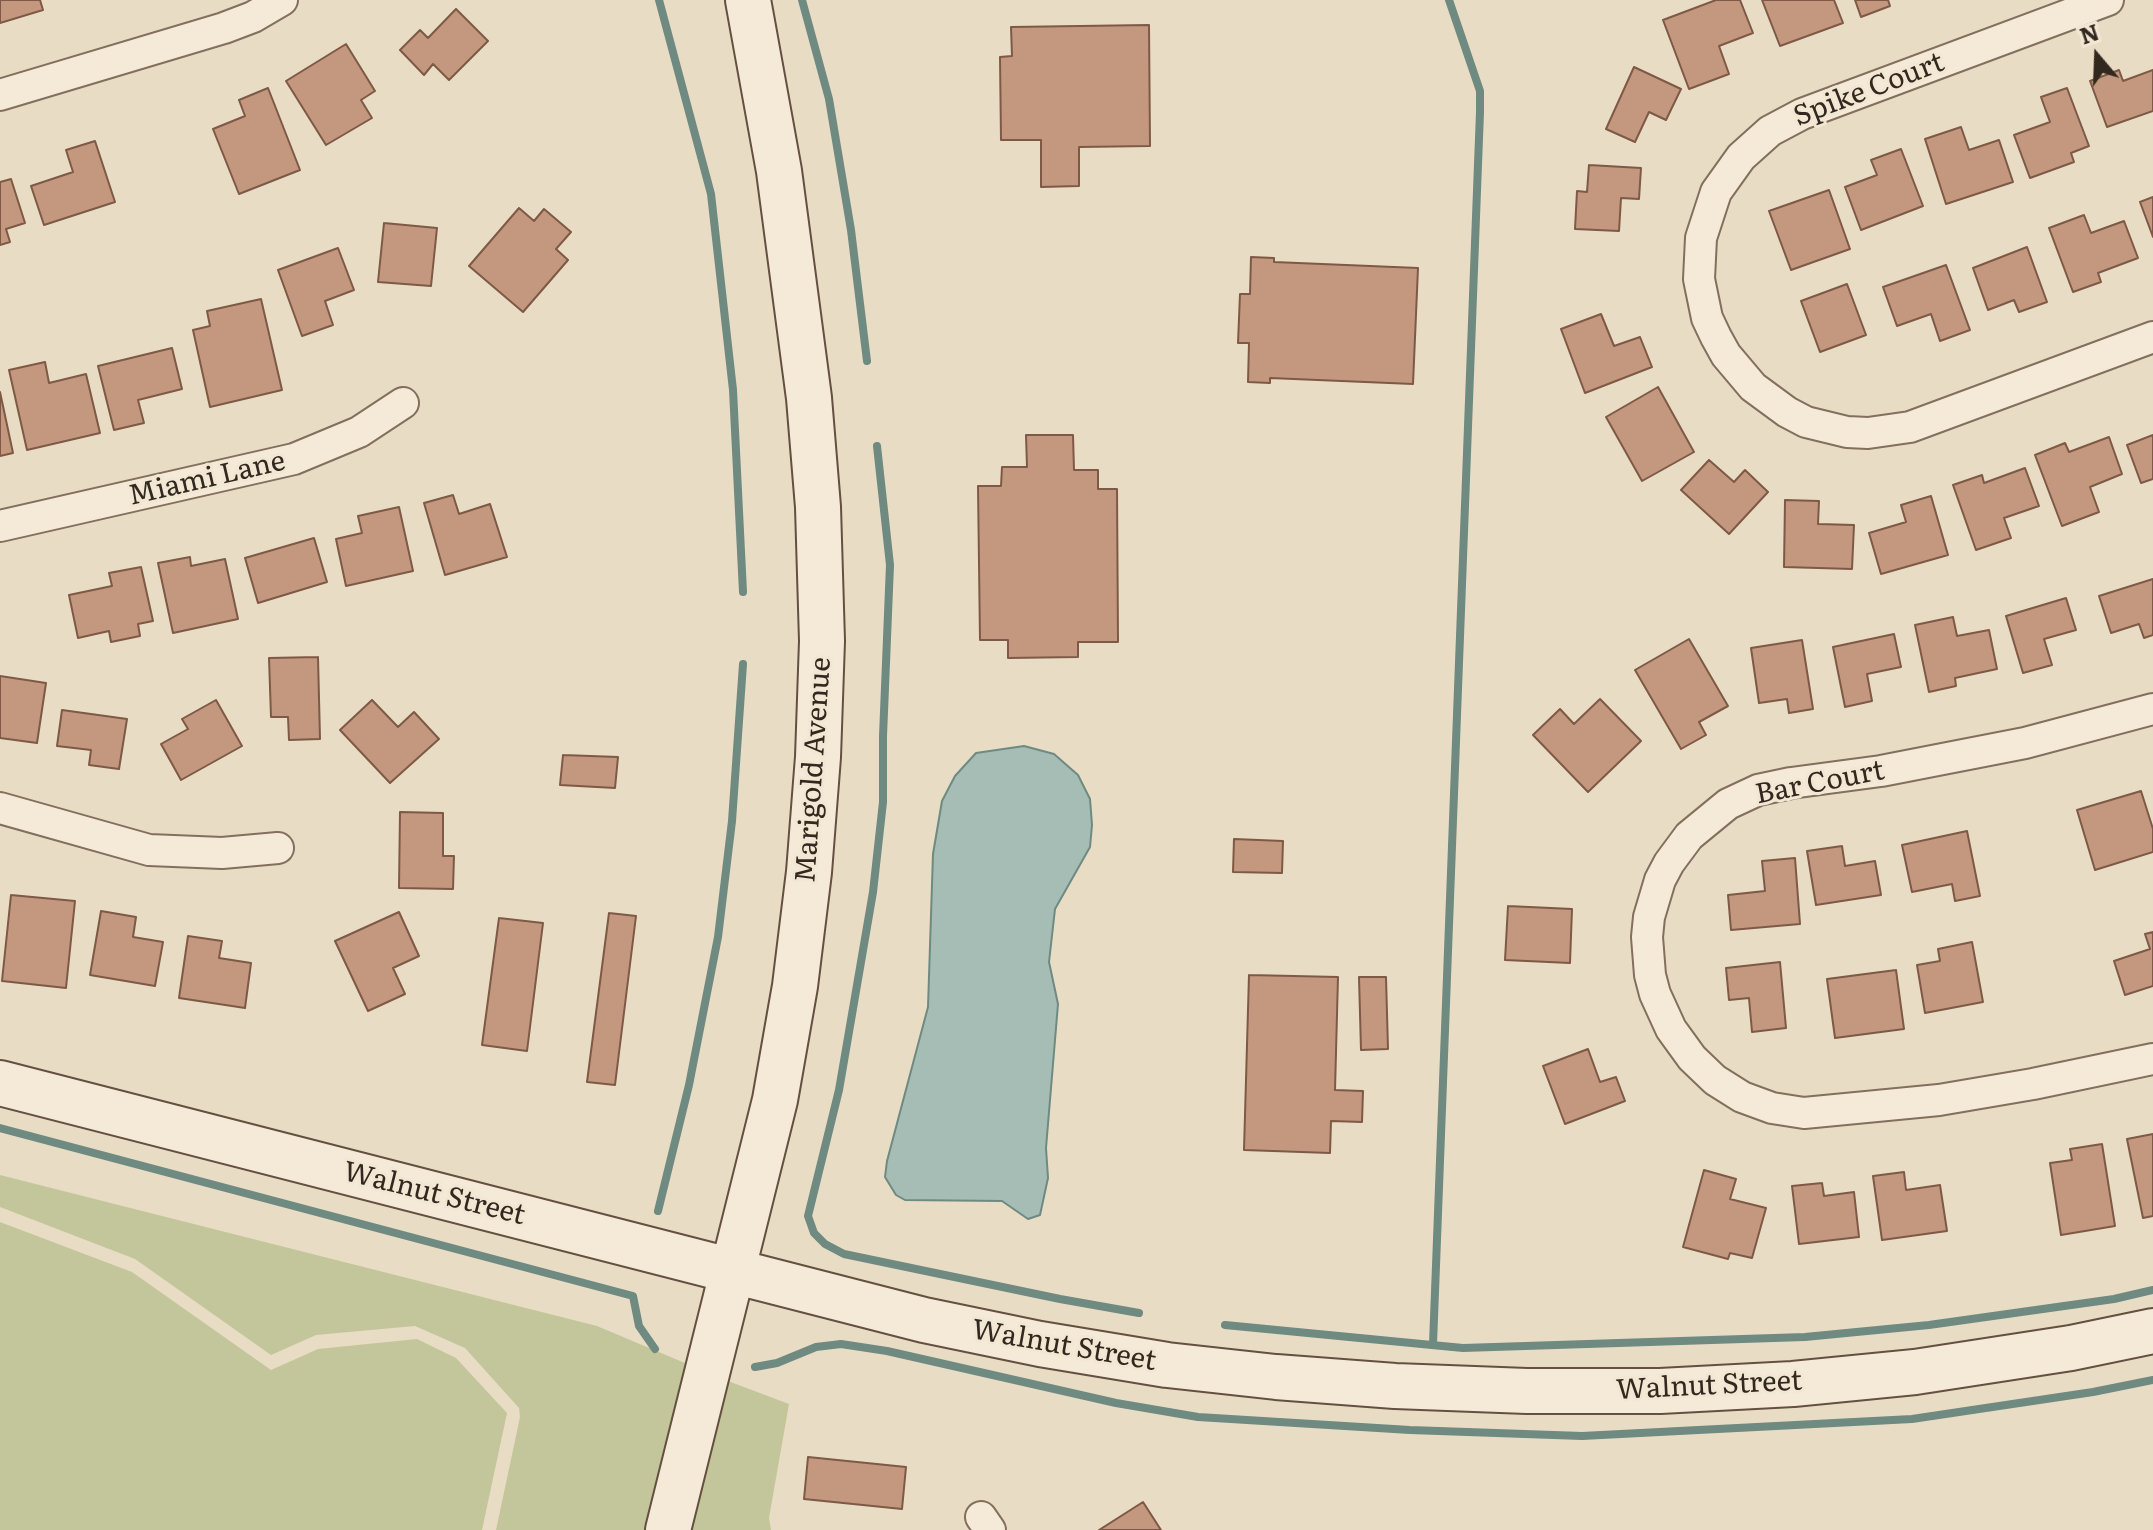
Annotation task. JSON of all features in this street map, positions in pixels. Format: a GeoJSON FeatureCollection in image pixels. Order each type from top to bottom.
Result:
{"type":"FeatureCollection","features":[{"type":"Feature","properties":{"kind":"street"},"geometry":{"type":"LineString","coordinates":[[0,95],[224,28],[253,17],[282,0]]}},
{"type":"Feature","properties":{"kind":"street","name":"Marigold Avenue"},"geometry":{"type":"LineString","coordinates":[[668,1530],[775,1100],[795,986],[816,785],[822,641],[818,507],[804,348],[779,171],[748,0]]}},
{"type":"Feature","properties":{"kind":"street","name":"Spike Court"},"geometry":{"type":"LineString","coordinates":[[2108,0],[1802,114],[1770,131],[1741,157],[1716,192],[1701,238],[1699,279],[1707,318],[1716,337],[1726,355],[1753,387],[1806,422],[1847,432],[1868,433],[1910,427],[2153,337]]}},
{"type":"Feature","properties":{"kind":"street","name":"Miami Lane"},"geometry":{"type":"LineString","coordinates":[[0,526],[294,459],[359,432],[403,403]]}},
{"type":"Feature","properties":{"kind":"street","name":"Bar Court"},"geometry":{"type":"LineString","coordinates":[[2153,709],[2025,743],[1881,771],[1758,790],[1728,804],[1689,836],[1660,880],[1649,917],[1647,937],[1655,994],[1671,1029],[1692,1058],[1715,1080],[1742,1097],[1772,1108],[1804,1113],[1939,1100],[2153,1059]]}},
{"type":"Feature","properties":{"kind":"street"},"geometry":{"type":"LineString","coordinates":[[0,808],[149,850],[222,853],[278,848]]}},
{"type":"Feature","properties":{"kind":"street","name":"Walnut Street"},"geometry":{"type":"LineString","coordinates":[[0,1083],[938,1323],[1167,1365],[1306,1379],[1527,1391],[1660,1391],[1793,1384],[1993,1361],[2153,1331]]}},
{"type":"Feature","properties":{"kind":"green space"},"geometry":{"type":"Polygon","coordinates":[[[0,1175],[597,1326],[692,1366],[652,1530],[496,1530],[520,1417],[519,1408],[465,1348],[415,1326],[316,1335],[271,1355],[135,1259],[0,1207],[0,1175]]]}},
{"type":"Feature","properties":{"kind":"green space"},"geometry":{"type":"Polygon","coordinates":[[[0,1222],[132,1272],[271,1370],[318,1349],[417,1339],[456,1358],[507,1413],[482,1530],[0,1530],[0,1222]]]}},
{"type":"Feature","properties":{"kind":"green space"},"geometry":{"type":"Polygon","coordinates":[[[720,1378],[789,1404],[769,1518],[771,1530],[683,1530],[720,1378]]]}},
{"type":"Feature","properties":{"kind":"water"},"geometry":{"type":"Polygon","coordinates":[[[1024,746],[1054,754],[1078,775],[1090,799],[1092,825],[1090,847],[1055,909],[1049,962],[1058,1004],[1046,1148],[1048,1178],[1040,1215],[1028,1219],[1002,1201],[905,1200],[896,1195],[885,1177],[928,1007],[933,854],[942,801],[955,776],[976,753],[1024,746]]]}},
{"type":"Feature","properties":{"kind":"building"},"geometry":{"type":"Polygon","coordinates":[[[0,0],[40,0],[43,10],[0,23],[0,0]]]}},
{"type":"Feature","properties":{"kind":"building"},"geometry":{"type":"Polygon","coordinates":[[[1716,0],[1740,0],[1753,33],[1719,46],[1729,74],[1689,89],[1663,20],[1716,0]]]}},
{"type":"Feature","properties":{"kind":"building"},"geometry":{"type":"Polygon","coordinates":[[[1762,0],[1834,0],[1843,23],[1780,46],[1762,0]]]}},
{"type":"Feature","properties":{"kind":"building"},"geometry":{"type":"Polygon","coordinates":[[[1855,0],[1888,0],[1890,6],[1861,17],[1855,0]]]}},
{"type":"Feature","properties":{"kind":"building"},"geometry":{"type":"Polygon","coordinates":[[[456,9],[488,41],[449,80],[433,64],[424,75],[400,50],[420,30],[428,38],[456,9]]]}},
{"type":"Feature","properties":{"kind":"building"},"geometry":{"type":"Polygon","coordinates":[[[1149,25],[1150,146],[1079,147],[1079,186],[1041,187],[1041,140],[1001,140],[1000,57],[1012,56],[1011,27],[1149,25]]]}},
{"type":"Feature","properties":{"kind":"building"},"geometry":{"type":"Polygon","coordinates":[[[346,44],[375,91],[361,100],[372,118],[326,145],[286,81],[346,44]]]}},
{"type":"Feature","properties":{"kind":"building"},"geometry":{"type":"Polygon","coordinates":[[[1634,67],[1681,89],[1666,120],[1649,112],[1635,142],[1606,129],[1634,67]]]}},
{"type":"Feature","properties":{"kind":"building"},"geometry":{"type":"Polygon","coordinates":[[[2119,70],[2123,81],[2153,70],[2153,111],[2107,127],[2090,81],[2119,70]]]}},
{"type":"Feature","properties":{"kind":"building"},"geometry":{"type":"Polygon","coordinates":[[[268,88],[300,170],[239,194],[213,129],[245,116],[239,100],[268,88]]]}},
{"type":"Feature","properties":{"kind":"building"},"geometry":{"type":"Polygon","coordinates":[[[2067,88],[2089,146],[2071,153],[2074,162],[2030,178],[2014,135],[2050,122],[2041,97],[2067,88]]]}},
{"type":"Feature","properties":{"kind":"building"},"geometry":{"type":"Polygon","coordinates":[[[1961,127],[1969,150],[1999,140],[2013,182],[1946,204],[1925,139],[1961,127]]]}},
{"type":"Feature","properties":{"kind":"building"},"geometry":{"type":"Polygon","coordinates":[[[95,141],[115,202],[44,225],[31,186],[73,172],[66,150],[95,141]]]}},
{"type":"Feature","properties":{"kind":"building"},"geometry":{"type":"Polygon","coordinates":[[[1901,149],[1923,206],[1861,230],[1845,187],[1877,175],[1871,160],[1901,149]]]}},
{"type":"Feature","properties":{"kind":"building"},"geometry":{"type":"Polygon","coordinates":[[[1589,165],[1641,168],[1639,199],[1621,198],[1619,231],[1575,229],[1577,191],[1587,192],[1589,165]]]}},
{"type":"Feature","properties":{"kind":"building"},"geometry":{"type":"Polygon","coordinates":[[[11,179],[25,223],[6,229],[10,242],[0,245],[0,182],[11,179]]]}},
{"type":"Feature","properties":{"kind":"building"},"geometry":{"type":"Polygon","coordinates":[[[1829,190],[1850,249],[1791,270],[1769,211],[1829,190]]]}},
{"type":"Feature","properties":{"kind":"building"},"geometry":{"type":"Polygon","coordinates":[[[2153,197],[2153,237],[2140,202],[2153,197]]]}},
{"type":"Feature","properties":{"kind":"building"},"geometry":{"type":"Polygon","coordinates":[[[519,208],[534,221],[544,209],[571,232],[556,249],[568,260],[523,312],[469,266],[519,208]]]}},
{"type":"Feature","properties":{"kind":"building"},"geometry":{"type":"Polygon","coordinates":[[[2084,215],[2091,233],[2124,221],[2138,258],[2098,273],[2101,282],[2073,292],[2049,228],[2084,215]]]}},
{"type":"Feature","properties":{"kind":"building"},"geometry":{"type":"Polygon","coordinates":[[[384,223],[437,228],[431,286],[378,282],[384,223]]]}},
{"type":"Feature","properties":{"kind":"building"},"geometry":{"type":"Polygon","coordinates":[[[2027,247],[2047,302],[2019,312],[2014,300],[1988,310],[1973,268],[2027,247]]]}},
{"type":"Feature","properties":{"kind":"building"},"geometry":{"type":"Polygon","coordinates":[[[338,248],[354,290],[325,301],[333,325],[302,336],[278,270],[338,248]]]}},
{"type":"Feature","properties":{"kind":"building"},"geometry":{"type":"Polygon","coordinates":[[[1251,257],[1274,258],[1274,262],[1418,268],[1413,384],[1270,378],[1270,383],[1248,382],[1249,343],[1238,343],[1240,294],[1250,294],[1251,257]]]}},
{"type":"Feature","properties":{"kind":"building"},"geometry":{"type":"Polygon","coordinates":[[[1946,265],[1970,330],[1940,341],[1931,314],[1897,326],[1883,287],[1946,265]]]}},
{"type":"Feature","properties":{"kind":"building"},"geometry":{"type":"Polygon","coordinates":[[[1847,284],[1866,335],[1820,352],[1801,301],[1847,284]]]}},
{"type":"Feature","properties":{"kind":"building"},"geometry":{"type":"Polygon","coordinates":[[[261,299],[282,390],[210,407],[193,330],[210,326],[207,311],[261,299]]]}},
{"type":"Feature","properties":{"kind":"building"},"geometry":{"type":"Polygon","coordinates":[[[1601,314],[1614,346],[1640,337],[1652,367],[1585,393],[1561,329],[1601,314]]]}},
{"type":"Feature","properties":{"kind":"building"},"geometry":{"type":"Polygon","coordinates":[[[172,348],[182,389],[138,400],[144,423],[114,430],[98,366],[172,348]]]}},
{"type":"Feature","properties":{"kind":"building"},"geometry":{"type":"Polygon","coordinates":[[[45,362],[49,383],[86,374],[100,433],[27,450],[9,370],[45,362]]]}},
{"type":"Feature","properties":{"kind":"building"},"geometry":{"type":"Polygon","coordinates":[[[1658,387],[1694,452],[1642,481],[1606,417],[1658,387]]]}},
{"type":"Feature","properties":{"kind":"building"},"geometry":{"type":"Polygon","coordinates":[[[0,392],[13,453],[0,456],[0,392]]]}},
{"type":"Feature","properties":{"kind":"building"},"geometry":{"type":"Polygon","coordinates":[[[1026,435],[1073,435],[1074,470],[1098,470],[1098,489],[1117,489],[1118,642],[1078,642],[1078,657],[1008,658],[1008,640],[980,640],[978,486],[1001,486],[1002,467],[1027,467],[1026,435]]]}},
{"type":"Feature","properties":{"kind":"building"},"geometry":{"type":"Polygon","coordinates":[[[2153,435],[2153,479],[2141,483],[2127,445],[2153,435]]]}},
{"type":"Feature","properties":{"kind":"building"},"geometry":{"type":"Polygon","coordinates":[[[2109,437],[2122,474],[2090,487],[2099,512],[2062,526],[2035,455],[2065,443],[2069,452],[2109,437]]]}},
{"type":"Feature","properties":{"kind":"building"},"geometry":{"type":"Polygon","coordinates":[[[1709,460],[1734,482],[1745,470],[1768,492],[1729,534],[1681,490],[1709,460]]]}},
{"type":"Feature","properties":{"kind":"building"},"geometry":{"type":"Polygon","coordinates":[[[2025,468],[2039,506],[2004,518],[2011,538],[1976,550],[1953,485],[1982,475],[1984,483],[2025,468]]]}},
{"type":"Feature","properties":{"kind":"building"},"geometry":{"type":"Polygon","coordinates":[[[453,495],[459,514],[490,504],[507,557],[445,575],[424,503],[453,495]]]}},
{"type":"Feature","properties":{"kind":"building"},"geometry":{"type":"Polygon","coordinates":[[[1931,496],[1948,555],[1881,574],[1869,533],[1906,522],[1901,505],[1931,496]]]}},
{"type":"Feature","properties":{"kind":"building"},"geometry":{"type":"Polygon","coordinates":[[[1785,500],[1819,501],[1818,524],[1854,525],[1852,569],[1784,567],[1785,500]]]}},
{"type":"Feature","properties":{"kind":"building"},"geometry":{"type":"Polygon","coordinates":[[[399,507],[413,571],[346,586],[336,539],[362,533],[358,516],[399,507]]]}},
{"type":"Feature","properties":{"kind":"building"},"geometry":{"type":"Polygon","coordinates":[[[314,538],[327,582],[258,603],[245,558],[314,538]]]}},
{"type":"Feature","properties":{"kind":"building"},"geometry":{"type":"Polygon","coordinates":[[[190,557],[191,566],[225,559],[238,619],[173,633],[158,563],[190,557]]]}},
{"type":"Feature","properties":{"kind":"building"},"geometry":{"type":"Polygon","coordinates":[[[141,567],[153,621],[138,624],[140,636],[111,642],[109,631],[78,638],[69,595],[112,586],[109,573],[141,567]]]}},
{"type":"Feature","properties":{"kind":"building"},"geometry":{"type":"Polygon","coordinates":[[[2153,579],[2153,635],[2144,638],[2139,624],[2111,633],[2099,596],[2153,579]]]}},
{"type":"Feature","properties":{"kind":"building"},"geometry":{"type":"Polygon","coordinates":[[[2066,598],[2076,630],[2044,639],[2052,665],[2023,673],[2006,616],[2066,598]]]}},
{"type":"Feature","properties":{"kind":"building"},"geometry":{"type":"Polygon","coordinates":[[[1953,617],[1957,636],[1989,630],[1997,669],[1955,678],[1956,686],[1929,692],[1915,625],[1953,617]]]}},
{"type":"Feature","properties":{"kind":"building"},"geometry":{"type":"Polygon","coordinates":[[[1894,634],[1901,667],[1867,674],[1872,701],[1845,707],[1833,647],[1894,634]]]}},
{"type":"Feature","properties":{"kind":"building"},"geometry":{"type":"Polygon","coordinates":[[[1689,639],[1728,706],[1699,722],[1706,735],[1681,749],[1635,670],[1689,639]]]}},
{"type":"Feature","properties":{"kind":"building"},"geometry":{"type":"Polygon","coordinates":[[[1802,640],[1813,709],[1789,713],[1787,699],[1759,703],[1751,648],[1802,640]]]}},
{"type":"Feature","properties":{"kind":"building"},"geometry":{"type":"Polygon","coordinates":[[[318,657],[320,739],[289,740],[288,717],[271,717],[269,658],[318,657]]]}},
{"type":"Feature","properties":{"kind":"building"},"geometry":{"type":"Polygon","coordinates":[[[0,676],[46,683],[37,743],[0,738],[0,676]]]}},
{"type":"Feature","properties":{"kind":"building"},"geometry":{"type":"Polygon","coordinates":[[[1600,699],[1641,741],[1588,792],[1533,735],[1560,709],[1574,724],[1600,699]]]}},
{"type":"Feature","properties":{"kind":"building"},"geometry":{"type":"Polygon","coordinates":[[[216,700],[242,746],[181,780],[161,744],[188,729],[182,719],[216,700]]]}},
{"type":"Feature","properties":{"kind":"building"},"geometry":{"type":"Polygon","coordinates":[[[372,700],[398,727],[414,712],[439,739],[390,783],[340,730],[372,700]]]}},
{"type":"Feature","properties":{"kind":"building"},"geometry":{"type":"Polygon","coordinates":[[[62,710],[127,719],[119,769],[89,765],[91,750],[57,746],[62,710]]]}},
{"type":"Feature","properties":{"kind":"building"},"geometry":{"type":"Polygon","coordinates":[[[563,755],[618,757],[615,788],[560,785],[563,755]]]}},
{"type":"Feature","properties":{"kind":"building"},"geometry":{"type":"Polygon","coordinates":[[[2141,791],[2153,829],[2153,852],[2095,870],[2077,810],[2141,791]]]}},
{"type":"Feature","properties":{"kind":"building"},"geometry":{"type":"Polygon","coordinates":[[[400,812],[443,813],[443,856],[454,856],[453,889],[399,888],[400,812]]]}},
{"type":"Feature","properties":{"kind":"building"},"geometry":{"type":"Polygon","coordinates":[[[1967,831],[1980,896],[1955,901],[1952,884],[1912,892],[1902,845],[1967,831]]]}},
{"type":"Feature","properties":{"kind":"building"},"geometry":{"type":"Polygon","coordinates":[[[1234,839],[1283,841],[1282,873],[1233,872],[1234,839]]]}},
{"type":"Feature","properties":{"kind":"building"},"geometry":{"type":"Polygon","coordinates":[[[1842,846],[1845,866],[1875,861],[1881,895],[1816,905],[1807,851],[1842,846]]]}},
{"type":"Feature","properties":{"kind":"building"},"geometry":{"type":"Polygon","coordinates":[[[1795,858],[1800,924],[1731,930],[1728,895],[1765,891],[1762,861],[1795,858]]]}},
{"type":"Feature","properties":{"kind":"building"},"geometry":{"type":"Polygon","coordinates":[[[11,895],[75,901],[66,988],[2,981],[11,895]]]}},
{"type":"Feature","properties":{"kind":"building"},"geometry":{"type":"Polygon","coordinates":[[[1508,906],[1572,909],[1570,963],[1505,960],[1508,906]]]}},
{"type":"Feature","properties":{"kind":"building"},"geometry":{"type":"Polygon","coordinates":[[[101,911],[136,917],[133,937],[163,942],[155,986],[90,975],[101,911]]]}},
{"type":"Feature","properties":{"kind":"building"},"geometry":{"type":"Polygon","coordinates":[[[399,912],[419,956],[393,968],[405,994],[368,1011],[335,941],[399,912]]]}},
{"type":"Feature","properties":{"kind":"building"},"geometry":{"type":"Polygon","coordinates":[[[609,913],[636,916],[615,1085],[587,1082],[609,913]]]}},
{"type":"Feature","properties":{"kind":"building"},"geometry":{"type":"Polygon","coordinates":[[[499,918],[543,923],[527,1051],[482,1045],[499,918]]]}},
{"type":"Feature","properties":{"kind":"building"},"geometry":{"type":"Polygon","coordinates":[[[2153,932],[2153,986],[2125,995],[2114,961],[2150,949],[2145,934],[2153,932]]]}},
{"type":"Feature","properties":{"kind":"building"},"geometry":{"type":"Polygon","coordinates":[[[188,936],[222,941],[219,958],[251,963],[245,1008],[179,998],[188,936]]]}},
{"type":"Feature","properties":{"kind":"building"},"geometry":{"type":"Polygon","coordinates":[[[1972,942],[1983,1002],[1925,1013],[1917,965],[1940,961],[1938,949],[1972,942]]]}},
{"type":"Feature","properties":{"kind":"building"},"geometry":{"type":"Polygon","coordinates":[[[1780,962],[1786,1028],[1752,1032],[1749,998],[1729,1000],[1726,968],[1780,962]]]}},
{"type":"Feature","properties":{"kind":"building"},"geometry":{"type":"Polygon","coordinates":[[[1896,970],[1904,1029],[1835,1038],[1827,979],[1896,970]]]}},
{"type":"Feature","properties":{"kind":"building"},"geometry":{"type":"Polygon","coordinates":[[[1249,975],[1338,977],[1335,1090],[1363,1091],[1362,1122],[1331,1121],[1330,1153],[1244,1150],[1249,975]]]}},
{"type":"Feature","properties":{"kind":"building"},"geometry":{"type":"Polygon","coordinates":[[[1359,977],[1386,977],[1388,1049],[1361,1050],[1359,977]]]}},
{"type":"Feature","properties":{"kind":"building"},"geometry":{"type":"Polygon","coordinates":[[[1588,1049],[1600,1082],[1616,1077],[1625,1101],[1565,1124],[1543,1066],[1588,1049]]]}},
{"type":"Feature","properties":{"kind":"building"},"geometry":{"type":"Polygon","coordinates":[[[2153,1134],[2153,1216],[2143,1218],[2127,1139],[2153,1134]]]}},
{"type":"Feature","properties":{"kind":"building"},"geometry":{"type":"Polygon","coordinates":[[[2102,1144],[2115,1226],[2061,1235],[2050,1163],[2072,1160],[2070,1149],[2102,1144]]]}},
{"type":"Feature","properties":{"kind":"building"},"geometry":{"type":"Polygon","coordinates":[[[1704,1170],[1736,1179],[1730,1199],[1766,1208],[1752,1258],[1730,1253],[1728,1259],[1683,1247],[1704,1170]]]}},
{"type":"Feature","properties":{"kind":"building"},"geometry":{"type":"Polygon","coordinates":[[[1904,1172],[1906,1190],[1940,1185],[1947,1231],[1882,1240],[1873,1176],[1904,1172]]]}},
{"type":"Feature","properties":{"kind":"building"},"geometry":{"type":"Polygon","coordinates":[[[1822,1183],[1824,1196],[1854,1192],[1859,1237],[1799,1244],[1792,1186],[1822,1183]]]}},
{"type":"Feature","properties":{"kind":"building"},"geometry":{"type":"Polygon","coordinates":[[[808,1457],[906,1467],[902,1509],[804,1499],[808,1457]]]}},
{"type":"Feature","properties":{"kind":"building"},"geometry":{"type":"Polygon","coordinates":[[[1143,1502],[1161,1530],[1099,1530],[1143,1502]]]}},
{"type":"Feature","properties":{"kind":"waterway"},"geometry":{"type":"LineString","coordinates":[[659,0],[711,194],[733,390],[743,592]]}},
{"type":"Feature","properties":{"kind":"waterway"},"geometry":{"type":"LineString","coordinates":[[802,0],[829,99],[851,230],[867,361]]}},
{"type":"Feature","properties":{"kind":"waterway"},"geometry":{"type":"LineString","coordinates":[[1433,1344],[1480,112],[1480,91],[1449,0]]}},
{"type":"Feature","properties":{"kind":"waterway"},"geometry":{"type":"LineString","coordinates":[[877,446],[890,565],[883,802],[873,892],[839,1090],[808,1216],[814,1233],[825,1244],[844,1254],[1139,1313]]}},
{"type":"Feature","properties":{"kind":"waterway"},"geometry":{"type":"LineString","coordinates":[[658,1211],[689,1085],[718,937],[732,821],[743,664]]}},
{"type":"Feature","properties":{"kind":"waterway"},"geometry":{"type":"LineString","coordinates":[[0,1128],[633,1296],[639,1326],[655,1349]]}},
{"type":"Feature","properties":{"kind":"waterway"},"geometry":{"type":"LineString","coordinates":[[1225,1325],[1463,1348],[1805,1337],[1929,1325],[2114,1299],[2153,1290]]}},
{"type":"Feature","properties":{"kind":"waterway"},"geometry":{"type":"LineString","coordinates":[[755,1367],[777,1363],[816,1347],[841,1344],[887,1351],[1116,1403],[1198,1417],[1410,1430],[1582,1436],[1912,1419],[2153,1380]]}}]}
